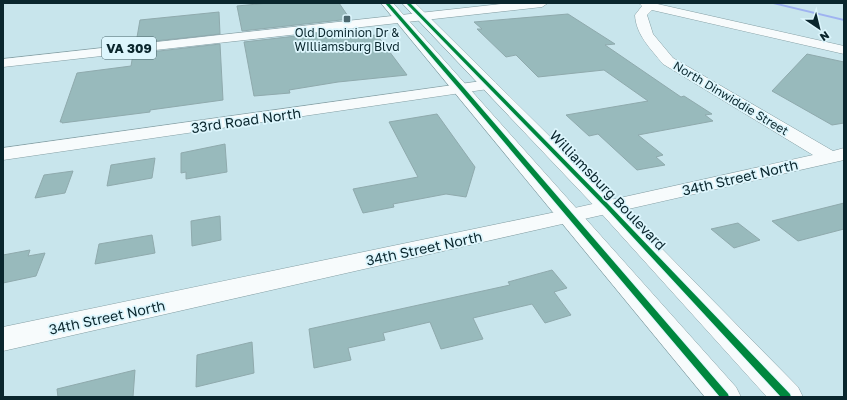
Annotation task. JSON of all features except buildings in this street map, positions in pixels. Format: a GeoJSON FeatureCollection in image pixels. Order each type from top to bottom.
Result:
{"type":"FeatureCollection","features":[{"type":"Feature","properties":{"kind":"main road"},"geometry":{"type":"LineString","coordinates":[[387,3],[725,397]]}},
{"type":"Feature","properties":{"kind":"main road","name":"Williamsburg Boulevard"},"geometry":{"type":"LineString","coordinates":[[408,3],[608,207],[787,397]]}},
{"type":"Feature","properties":{"kind":"main road","name":"VA 309"},"geometry":{"type":"LineString","coordinates":[[3,63],[421,15],[542,3]]}},
{"type":"Feature","properties":{"kind":"main road"},"geometry":{"type":"LineString","coordinates":[[647,5],[844,50]]}},
{"type":"Feature","properties":{"kind":"main road","name":"North Dinwiddie Street"},"geometry":{"type":"LineString","coordinates":[[647,5],[641,14],[641,24],[651,40],[668,61],[837,156]]}},
{"type":"Feature","properties":{"kind":"main road","name":"33rd Road North"},"geometry":{"type":"LineString","coordinates":[[3,154],[489,85]]}},
{"type":"Feature","properties":{"kind":"main road","name":"34th Street North"},"geometry":{"type":"LineString","coordinates":[[3,339],[570,216],[837,156]]}},
{"type":"Feature","properties":{"kind":"waterway"},"geometry":{"type":"LineString","coordinates":[[771,3],[844,20]]}},
{"type":"Feature","properties":{"kind":"cycle path"},"geometry":{"type":"LineString","coordinates":[[387,3],[725,397]]}},
{"type":"Feature","properties":{"kind":"cycle path"},"geometry":{"type":"LineString","coordinates":[[408,3],[608,207],[787,397]]}},
{"type":"Feature","properties":{"kind":"place","name":"Old Dominion Dr & WIlliamsburg Blvd"},"geometry":{"type":"Point","coordinates":[347,19]}}]}
